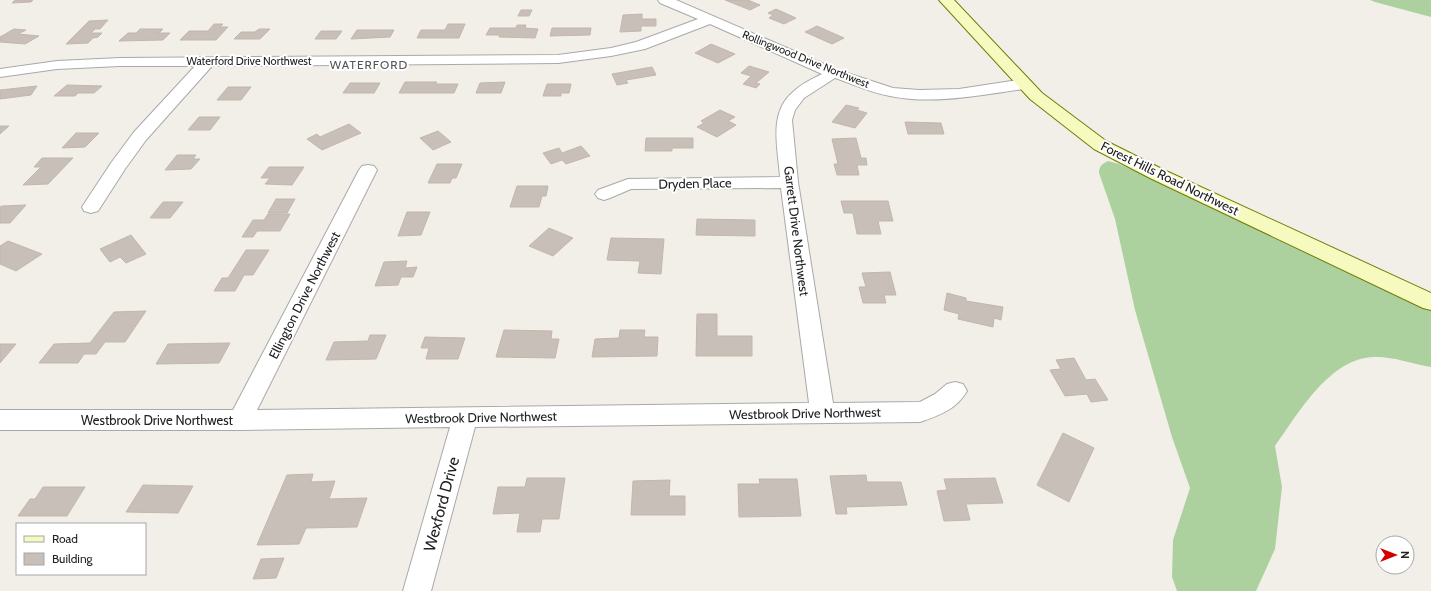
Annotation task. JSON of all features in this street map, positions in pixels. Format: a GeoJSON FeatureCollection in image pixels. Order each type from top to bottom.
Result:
{"type":"FeatureCollection","features":[{"type":"Feature","properties":{"kind":"main road","name":"Forest Hills Road Northwest"},"geometry":{"type":"LineString","coordinates":[[946,0],[1036,96],[1082,132],[1119,156],[1431,302]]}},
{"type":"Feature","properties":{"kind":"street","name":"Rollingwood Drive Northwest"},"geometry":{"type":"LineString","coordinates":[[665,0],[833,73],[891,92],[919,95],[960,94],[1024,84]]}},
{"type":"Feature","properties":{"kind":"street","name":"Waterford Drive Northwest"},"geometry":{"type":"LineString","coordinates":[[0,73],[58,65],[120,62],[558,59],[612,52],[640,46],[709,20]]}},
{"type":"Feature","properties":{"kind":"street"},"geometry":{"type":"LineString","coordinates":[[91,207],[117,167],[140,136],[208,61]]}},
{"type":"Feature","properties":{"kind":"street","name":"Garrett Drive Northwest"},"geometry":{"type":"LineString","coordinates":[[822,413],[789,182],[784,120],[787,109],[798,95],[833,73]]}},
{"type":"Feature","properties":{"kind":"street","name":"Ellington Drive Northwest"},"geometry":{"type":"LineString","coordinates":[[240,420],[368,170]]}},
{"type":"Feature","properties":{"kind":"street","name":"Dryden Place"},"geometry":{"type":"LineString","coordinates":[[604,194],[628,184],[789,182]]}},
{"type":"Feature","properties":{"kind":"street","name":"Westbrook Drive Northwest"},"geometry":{"type":"LineString","coordinates":[[0,420],[240,420],[920,412],[937,407],[947,400],[955,391]]}},
{"type":"Feature","properties":{"kind":"street","name":"Wexford Drive"},"geometry":{"type":"LineString","coordinates":[[417,591],[465,418]]}},
{"type":"Feature","properties":{"kind":"green space"},"geometry":{"type":"Polygon","coordinates":[[[1370,0],[1431,0],[1431,17],[1375,2],[1370,0]]]}},
{"type":"Feature","properties":{"kind":"green space"},"geometry":{"type":"Polygon","coordinates":[[[1108,161],[1119,164],[1177,189],[1431,308],[1431,367],[1383,357],[1360,359],[1345,366],[1317,389],[1305,403],[1275,446],[1282,487],[1275,549],[1256,591],[1177,591],[1172,577],[1173,540],[1190,488],[1172,437],[1135,310],[1115,219],[1099,173],[1101,166],[1108,161]]]}},
{"type":"Feature","properties":{"kind":"building"},"geometry":{"type":"Polygon","coordinates":[[[15,0],[33,0],[31,2],[12,3],[15,0]]]}},
{"type":"Feature","properties":{"kind":"building"},"geometry":{"type":"Polygon","coordinates":[[[725,0],[748,0],[760,5],[750,10],[725,0]]]}},
{"type":"Feature","properties":{"kind":"building"},"geometry":{"type":"Polygon","coordinates":[[[776,9],[796,18],[784,24],[769,18],[773,15],[768,13],[776,9]]]}},
{"type":"Feature","properties":{"kind":"building"},"geometry":{"type":"Polygon","coordinates":[[[521,10],[532,10],[529,16],[518,16],[521,10]]]}},
{"type":"Feature","properties":{"kind":"building"},"geometry":{"type":"Polygon","coordinates":[[[642,14],[642,19],[656,19],[656,26],[641,26],[641,31],[620,32],[623,15],[642,14]]]}},
{"type":"Feature","properties":{"kind":"building"},"geometry":{"type":"Polygon","coordinates":[[[108,20],[100,29],[95,29],[91,33],[102,33],[88,43],[66,44],[89,21],[108,20]]]}},
{"type":"Feature","properties":{"kind":"building"},"geometry":{"type":"Polygon","coordinates":[[[214,24],[223,24],[220,27],[228,27],[216,40],[180,40],[189,31],[208,31],[214,24]]]}},
{"type":"Feature","properties":{"kind":"building"},"geometry":{"type":"Polygon","coordinates":[[[448,24],[465,24],[459,38],[417,38],[421,30],[445,30],[448,24]]]}},
{"type":"Feature","properties":{"kind":"building"},"geometry":{"type":"Polygon","coordinates":[[[517,25],[526,25],[525,28],[538,29],[535,38],[499,37],[500,35],[486,35],[490,28],[516,28],[517,25]]]}},
{"type":"Feature","properties":{"kind":"building"},"geometry":{"type":"Polygon","coordinates":[[[817,26],[844,38],[832,44],[805,32],[817,26]]]}},
{"type":"Feature","properties":{"kind":"building"},"geometry":{"type":"Polygon","coordinates":[[[552,28],[591,28],[590,35],[550,36],[552,28]]]}},
{"type":"Feature","properties":{"kind":"building"},"geometry":{"type":"Polygon","coordinates":[[[14,29],[26,30],[18,34],[39,36],[25,44],[0,42],[0,37],[14,29]]]}},
{"type":"Feature","properties":{"kind":"building"},"geometry":{"type":"Polygon","coordinates":[[[140,29],[163,29],[159,33],[170,33],[163,40],[119,41],[128,33],[136,33],[140,29]]]}},
{"type":"Feature","properties":{"kind":"building"},"geometry":{"type":"Polygon","coordinates":[[[259,29],[270,29],[260,39],[234,39],[241,32],[255,32],[259,29]]]}},
{"type":"Feature","properties":{"kind":"building"},"geometry":{"type":"Polygon","coordinates":[[[357,30],[394,30],[390,37],[351,39],[357,30]]]}},
{"type":"Feature","properties":{"kind":"building"},"geometry":{"type":"Polygon","coordinates":[[[321,31],[342,31],[336,39],[315,39],[321,31]]]}},
{"type":"Feature","properties":{"kind":"building"},"geometry":{"type":"Polygon","coordinates":[[[711,44],[735,54],[718,63],[695,53],[711,44]]]}},
{"type":"Feature","properties":{"kind":"building"},"geometry":{"type":"Polygon","coordinates":[[[749,66],[769,72],[756,83],[760,84],[756,88],[743,84],[751,76],[741,73],[749,66]]]}},
{"type":"Feature","properties":{"kind":"building"},"geometry":{"type":"Polygon","coordinates":[[[652,67],[656,75],[626,80],[628,83],[617,85],[612,74],[652,67]]]}},
{"type":"Feature","properties":{"kind":"building"},"geometry":{"type":"Polygon","coordinates":[[[405,82],[437,82],[435,84],[458,84],[454,93],[399,93],[405,82]]]}},
{"type":"Feature","properties":{"kind":"building"},"geometry":{"type":"Polygon","coordinates":[[[505,82],[501,93],[476,93],[480,83],[505,82]]]}},
{"type":"Feature","properties":{"kind":"building"},"geometry":{"type":"Polygon","coordinates":[[[350,83],[380,83],[374,93],[343,93],[350,83]]]}},
{"type":"Feature","properties":{"kind":"building"},"geometry":{"type":"Polygon","coordinates":[[[547,84],[571,84],[569,93],[561,93],[561,96],[543,96],[547,84]]]}},
{"type":"Feature","properties":{"kind":"building"},"geometry":{"type":"Polygon","coordinates":[[[67,85],[102,86],[94,93],[78,93],[75,96],[54,96],[67,85]]]}},
{"type":"Feature","properties":{"kind":"building"},"geometry":{"type":"Polygon","coordinates":[[[37,86],[31,95],[0,99],[0,90],[37,86]]]}},
{"type":"Feature","properties":{"kind":"building"},"geometry":{"type":"Polygon","coordinates":[[[228,87],[251,87],[241,100],[217,100],[228,87]]]}},
{"type":"Feature","properties":{"kind":"building"},"geometry":{"type":"Polygon","coordinates":[[[846,105],[859,108],[857,110],[867,113],[855,128],[832,122],[846,105]]]}},
{"type":"Feature","properties":{"kind":"building"},"geometry":{"type":"Polygon","coordinates":[[[720,110],[735,117],[728,121],[736,125],[717,137],[697,127],[704,123],[701,121],[720,110]]]}},
{"type":"Feature","properties":{"kind":"building"},"geometry":{"type":"Polygon","coordinates":[[[199,117],[220,117],[210,130],[188,130],[199,117]]]}},
{"type":"Feature","properties":{"kind":"building"},"geometry":{"type":"Polygon","coordinates":[[[905,122],[941,123],[944,134],[908,134],[905,122]]]}},
{"type":"Feature","properties":{"kind":"building"},"geometry":{"type":"Polygon","coordinates":[[[349,124],[361,133],[322,150],[307,139],[317,134],[320,137],[349,124]]]}},
{"type":"Feature","properties":{"kind":"building"},"geometry":{"type":"Polygon","coordinates":[[[0,126],[9,126],[0,134],[0,126]]]}},
{"type":"Feature","properties":{"kind":"building"},"geometry":{"type":"Polygon","coordinates":[[[438,131],[451,142],[433,150],[420,138],[438,131]]]}},
{"type":"Feature","properties":{"kind":"building"},"geometry":{"type":"Polygon","coordinates":[[[76,133],[99,133],[85,147],[62,148],[76,133]]]}},
{"type":"Feature","properties":{"kind":"building"},"geometry":{"type":"Polygon","coordinates":[[[646,138],[693,138],[693,148],[672,148],[672,151],[645,151],[646,138]]]}},
{"type":"Feature","properties":{"kind":"building"},"geometry":{"type":"Polygon","coordinates":[[[856,138],[861,158],[866,158],[867,165],[857,165],[859,175],[837,175],[834,164],[838,164],[832,139],[856,138]]]}},
{"type":"Feature","properties":{"kind":"building"},"geometry":{"type":"Polygon","coordinates":[[[581,146],[590,156],[566,164],[562,160],[551,164],[543,153],[559,148],[562,153],[581,146]]]}},
{"type":"Feature","properties":{"kind":"building"},"geometry":{"type":"Polygon","coordinates":[[[177,155],[196,155],[193,159],[200,159],[191,169],[165,170],[177,155]]]}},
{"type":"Feature","properties":{"kind":"building"},"geometry":{"type":"Polygon","coordinates":[[[42,158],[73,158],[48,184],[23,185],[41,167],[34,167],[42,158]]]}},
{"type":"Feature","properties":{"kind":"building"},"geometry":{"type":"Polygon","coordinates":[[[437,164],[462,164],[456,178],[452,178],[450,183],[428,183],[437,164]]]}},
{"type":"Feature","properties":{"kind":"building"},"geometry":{"type":"Polygon","coordinates":[[[269,167],[304,167],[292,185],[265,184],[270,178],[261,178],[269,167]]]}},
{"type":"Feature","properties":{"kind":"building"},"geometry":{"type":"Polygon","coordinates":[[[517,186],[548,186],[546,196],[542,196],[539,207],[510,207],[517,186]]]}},
{"type":"Feature","properties":{"kind":"building"},"geometry":{"type":"Polygon","coordinates":[[[276,199],[295,199],[287,213],[268,213],[276,199]]]}},
{"type":"Feature","properties":{"kind":"building"},"geometry":{"type":"Polygon","coordinates":[[[841,201],[888,201],[893,221],[878,221],[881,234],[857,234],[853,213],[844,213],[841,201]]]}},
{"type":"Feature","properties":{"kind":"building"},"geometry":{"type":"Polygon","coordinates":[[[163,202],[183,202],[170,218],[150,218],[163,202]]]}},
{"type":"Feature","properties":{"kind":"building"},"geometry":{"type":"Polygon","coordinates":[[[26,205],[10,223],[0,223],[0,207],[26,205]]]}},
{"type":"Feature","properties":{"kind":"building"},"geometry":{"type":"Polygon","coordinates":[[[407,212],[430,212],[421,235],[398,236],[407,212]]]}},
{"type":"Feature","properties":{"kind":"building"},"geometry":{"type":"Polygon","coordinates":[[[268,214],[290,214],[280,231],[257,231],[253,237],[242,237],[253,220],[264,220],[268,214]]]}},
{"type":"Feature","properties":{"kind":"building"},"geometry":{"type":"Polygon","coordinates":[[[697,219],[755,220],[755,236],[696,235],[697,219]]]}},
{"type":"Feature","properties":{"kind":"building"},"geometry":{"type":"Polygon","coordinates":[[[549,228],[573,238],[553,256],[529,246],[549,228]]]}},
{"type":"Feature","properties":{"kind":"building"},"geometry":{"type":"Polygon","coordinates":[[[131,235],[146,254],[126,263],[120,257],[110,262],[100,249],[131,235]]]}},
{"type":"Feature","properties":{"kind":"building"},"geometry":{"type":"Polygon","coordinates":[[[611,238],[664,239],[661,274],[638,273],[640,261],[607,260],[611,238]]]}},
{"type":"Feature","properties":{"kind":"building"},"geometry":{"type":"Polygon","coordinates":[[[8,241],[42,254],[16,271],[0,264],[0,246],[8,241]]]}},
{"type":"Feature","properties":{"kind":"building"},"geometry":{"type":"Polygon","coordinates":[[[246,250],[269,250],[253,275],[244,275],[235,291],[214,291],[222,278],[228,278],[246,250]]]}},
{"type":"Feature","properties":{"kind":"building"},"geometry":{"type":"Polygon","coordinates":[[[407,261],[405,268],[417,267],[413,277],[401,277],[398,285],[375,286],[384,262],[407,261]]]}},
{"type":"Feature","properties":{"kind":"building"},"geometry":{"type":"Polygon","coordinates":[[[890,272],[896,295],[884,295],[886,303],[863,303],[859,287],[866,287],[862,273],[890,272]]]}},
{"type":"Feature","properties":{"kind":"building"},"geometry":{"type":"Polygon","coordinates":[[[947,293],[966,298],[966,301],[1003,307],[1001,320],[994,318],[993,327],[958,319],[959,314],[944,310],[947,293]]]}},
{"type":"Feature","properties":{"kind":"building"},"geometry":{"type":"Polygon","coordinates":[[[146,311],[125,342],[105,342],[96,354],[84,354],[78,363],[39,363],[54,344],[90,343],[114,312],[146,311]]]}},
{"type":"Feature","properties":{"kind":"building"},"geometry":{"type":"Polygon","coordinates":[[[697,314],[717,314],[717,336],[752,336],[752,356],[696,356],[697,314]]]}},
{"type":"Feature","properties":{"kind":"building"},"geometry":{"type":"Polygon","coordinates":[[[504,330],[552,331],[551,339],[559,339],[555,358],[496,357],[504,330]]]}},
{"type":"Feature","properties":{"kind":"building"},"geometry":{"type":"Polygon","coordinates":[[[620,330],[645,330],[644,337],[658,337],[657,356],[592,357],[595,339],[619,338],[620,330]]]}},
{"type":"Feature","properties":{"kind":"building"},"geometry":{"type":"Polygon","coordinates":[[[370,335],[386,335],[376,359],[326,360],[334,342],[368,341],[370,335]]]}},
{"type":"Feature","properties":{"kind":"building"},"geometry":{"type":"Polygon","coordinates":[[[425,337],[465,338],[458,359],[426,359],[429,348],[421,348],[425,337]]]}},
{"type":"Feature","properties":{"kind":"building"},"geometry":{"type":"Polygon","coordinates":[[[230,343],[219,363],[156,364],[168,344],[230,343]]]}},
{"type":"Feature","properties":{"kind":"building"},"geometry":{"type":"Polygon","coordinates":[[[0,344],[16,344],[0,363],[0,344]]]}},
{"type":"Feature","properties":{"kind":"building"},"geometry":{"type":"Polygon","coordinates":[[[1074,358],[1086,380],[1095,379],[1108,400],[1091,402],[1087,394],[1065,396],[1050,370],[1061,369],[1056,360],[1074,358]]]}},
{"type":"Feature","properties":{"kind":"building"},"geometry":{"type":"Polygon","coordinates":[[[1063,433],[1094,448],[1069,502],[1037,485],[1063,433]]]}},
{"type":"Feature","properties":{"kind":"building"},"geometry":{"type":"Polygon","coordinates":[[[313,474],[311,482],[335,481],[329,499],[367,498],[357,527],[306,528],[299,544],[257,545],[287,475],[313,474]]]}},
{"type":"Feature","properties":{"kind":"building"},"geometry":{"type":"Polygon","coordinates":[[[866,475],[867,482],[901,482],[907,505],[846,507],[847,514],[836,514],[830,476],[866,475]]]}},
{"type":"Feature","properties":{"kind":"building"},"geometry":{"type":"Polygon","coordinates":[[[527,478],[565,478],[559,519],[542,519],[540,532],[517,532],[520,513],[493,514],[498,487],[525,487],[527,478]]]}},
{"type":"Feature","properties":{"kind":"building"},"geometry":{"type":"Polygon","coordinates":[[[995,478],[1003,503],[966,504],[970,520],[944,521],[937,491],[947,490],[944,479],[995,478]]]}},
{"type":"Feature","properties":{"kind":"building"},"geometry":{"type":"Polygon","coordinates":[[[759,479],[797,479],[801,516],[739,517],[738,484],[760,484],[759,479]]]}},
{"type":"Feature","properties":{"kind":"building"},"geometry":{"type":"Polygon","coordinates":[[[670,480],[669,496],[685,496],[685,515],[631,515],[633,481],[670,480]]]}},
{"type":"Feature","properties":{"kind":"building"},"geometry":{"type":"Polygon","coordinates":[[[143,485],[193,486],[178,513],[126,512],[143,485]]]}},
{"type":"Feature","properties":{"kind":"building"},"geometry":{"type":"Polygon","coordinates":[[[43,487],[85,487],[67,516],[18,516],[30,499],[35,499],[43,487]]]}},
{"type":"Feature","properties":{"kind":"building"},"geometry":{"type":"Polygon","coordinates":[[[284,558],[276,578],[253,579],[261,559],[284,558]]]}},
{"type":"Feature","properties":{"kind":"district","name":"WATERFORD"},"geometry":{"type":"Point","coordinates":[369,65]}}]}
